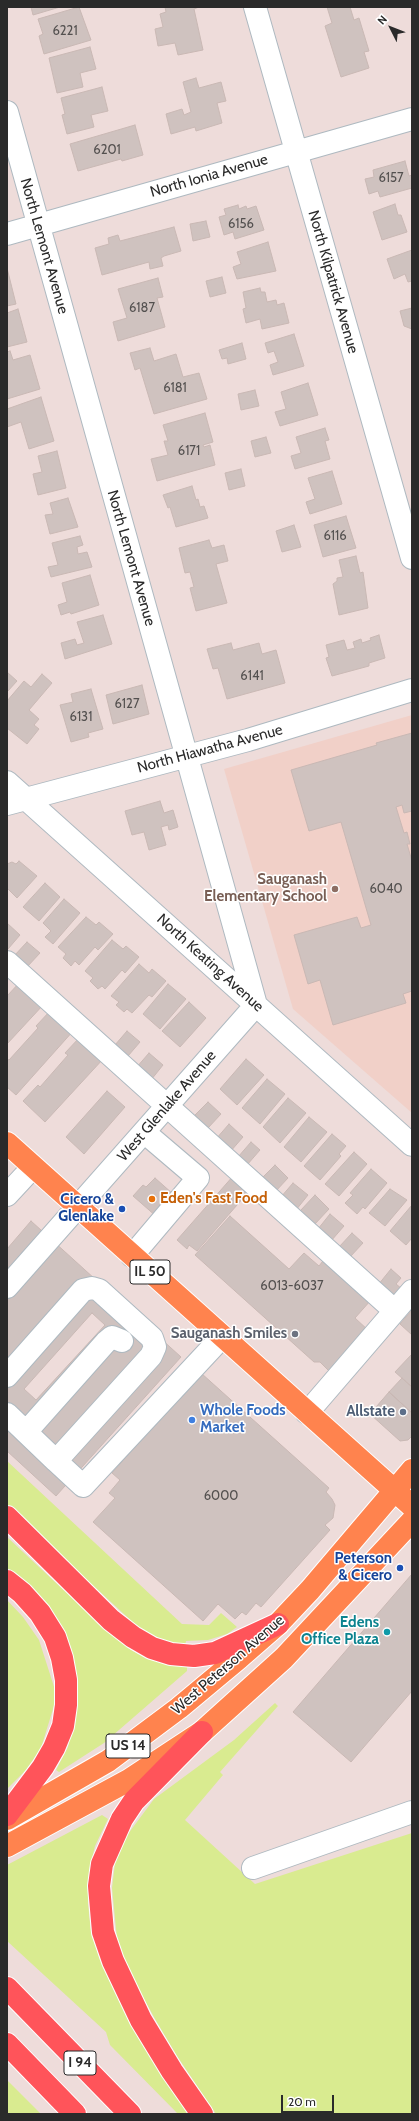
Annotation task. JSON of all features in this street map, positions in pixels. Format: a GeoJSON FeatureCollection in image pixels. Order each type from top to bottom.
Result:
{"type":"FeatureCollection","features":[{"type":"Feature","properties":{"kind":"highway"},"geometry":{"type":"LineString","coordinates":[[7,1516],[111,1620],[133,1637],[152,1648],[171,1654],[194,1656],[215,1653],[278,1624]]}},
{"type":"Feature","properties":{"kind":"highway"},"geometry":{"type":"LineString","coordinates":[[7,1581],[22,1593],[40,1613],[55,1637],[62,1658],[66,1680],[66,1704],[63,1726],[54,1748],[44,1767],[7,1815]]}},
{"type":"Feature","properties":{"kind":"highway"},"geometry":{"type":"LineString","coordinates":[[202,1732],[134,1801],[122,1819],[102,1864],[99,1886],[103,1932],[113,1961],[141,2020],[172,2071],[202,2114]]}},
{"type":"Feature","properties":{"kind":"highway","name":"I 94"},"geometry":{"type":"LineString","coordinates":[[7,1988],[130,2114]]}},
{"type":"Feature","properties":{"kind":"highway","name":"I 94"},"geometry":{"type":"LineString","coordinates":[[7,2044],[75,2114]]}},
{"type":"Feature","properties":{"kind":"main road","name":"IL 50"},"geometry":{"type":"LineString","coordinates":[[7,1143],[412,1506]]}},
{"type":"Feature","properties":{"kind":"main road","name":"West Peterson Avenue"},"geometry":{"type":"LineString","coordinates":[[7,1818],[108,1761],[179,1708],[278,1624],[310,1590],[412,1470]]}},
{"type":"Feature","properties":{"kind":"main road","name":"West Peterson Avenue"},"geometry":{"type":"LineString","coordinates":[[7,1846],[129,1780],[202,1732],[280,1662],[347,1592],[412,1520]]}},
{"type":"Feature","properties":{"kind":"street","name":"North Kilpatrick Avenue"},"geometry":{"type":"LineString","coordinates":[[255,7],[412,558]]}},
{"type":"Feature","properties":{"kind":"street","name":"North Lemont Avenue"},"geometry":{"type":"LineString","coordinates":[[7,112],[256,1005]]}},
{"type":"Feature","properties":{"kind":"street","name":"North Ionia Avenue"},"geometry":{"type":"LineString","coordinates":[[7,234],[412,119]]}},
{"type":"Feature","properties":{"kind":"street","name":"North Hiawatha Avenue"},"geometry":{"type":"LineString","coordinates":[[16,802],[186,755],[248,740],[412,690]]}},
{"type":"Feature","properties":{"kind":"street","name":"North Keating Avenue"},"geometry":{"type":"LineString","coordinates":[[7,782],[16,802],[256,1005],[412,1145]]}},
{"type":"Feature","properties":{"kind":"street"},"geometry":{"type":"LineString","coordinates":[[7,962],[395,1311]]}},
{"type":"Feature","properties":{"kind":"street","name":"West Glenlake Avenue"},"geometry":{"type":"LineString","coordinates":[[7,1288],[256,1005]]}},
{"type":"Feature","properties":{"kind":"street"},"geometry":{"type":"LineString","coordinates":[[132,1256],[198,1178],[144,1132]]}},
{"type":"Feature","properties":{"kind":"street"},"geometry":{"type":"LineString","coordinates":[[7,1195],[33,1167]]}},
{"type":"Feature","properties":{"kind":"street"},"geometry":{"type":"LineString","coordinates":[[7,1376],[83,1290],[92,1288],[99,1290],[152,1338],[155,1347],[151,1356],[56,1461]]}},
{"type":"Feature","properties":{"kind":"street"},"geometry":{"type":"LineString","coordinates":[[307,1413],[412,1291]]}},
{"type":"Feature","properties":{"kind":"street"},"geometry":{"type":"LineString","coordinates":[[26,1432],[106,1342],[112,1337],[122,1341]]}},
{"type":"Feature","properties":{"kind":"street"},"geometry":{"type":"LineString","coordinates":[[7,1414],[83,1486],[222,1337]]}},
{"type":"Feature","properties":{"kind":"street"},"geometry":{"type":"LineString","coordinates":[[253,1868],[412,1812]]}},
{"type":"Feature","properties":{"kind":"shaded area","name":"Sauganash Elementary School"},"geometry":{"type":"Polygon","coordinates":[[[412,715],[412,1113],[293,1009],[224,769],[412,715]]]}},
{"type":"Feature","properties":{"kind":"green space"},"geometry":{"type":"Polygon","coordinates":[[[7,1461],[182,1624],[209,1625],[221,1613],[237,1627],[227,1634],[208,1640],[186,1641],[185,1646],[167,1644],[138,1627],[7,1506],[7,1461]]]}},
{"type":"Feature","properties":{"kind":"green space"},"geometry":{"type":"Polygon","coordinates":[[[7,1537],[101,1625],[131,1650],[147,1659],[165,1663],[187,1665],[187,1671],[104,1743],[59,1772],[56,1770],[68,1747],[78,1699],[75,1669],[51,1610],[35,1591],[7,1568],[7,1537]]]}},
{"type":"Feature","properties":{"kind":"green space"},"geometry":{"type":"Polygon","coordinates":[[[7,1600],[23,1617],[39,1640],[57,1696],[41,1748],[26,1770],[7,1789],[7,1600]]]}},
{"type":"Feature","properties":{"kind":"green space"},"geometry":{"type":"Polygon","coordinates":[[[275,1703],[278,1706],[220,1772],[223,1775],[185,1820],[255,1884],[412,1833],[412,2114],[216,2114],[177,2056],[155,2019],[130,1973],[117,1939],[112,1888],[116,1855],[125,1833],[128,1834],[154,1799],[234,1740],[275,1703]]]}},
{"type":"Feature","properties":{"kind":"green space"},"geometry":{"type":"Polygon","coordinates":[[[102,1815],[108,1819],[95,1846],[89,1871],[88,1902],[91,1933],[101,1963],[130,2024],[189,2114],[178,2114],[110,2045],[106,2032],[7,1941],[7,1865],[102,1815]]]}},
{"type":"Feature","properties":{"kind":"green space"},"geometry":{"type":"Polygon","coordinates":[[[7,2080],[41,2114],[7,2114],[7,2080]]]}},
{"type":"Feature","properties":{"kind":"building"},"geometry":{"type":"Polygon","coordinates":[[[31,7],[60,7],[33,15],[31,7]]]}},
{"type":"Feature","properties":{"kind":"building"},"geometry":{"type":"Polygon","coordinates":[[[79,7],[91,40],[44,54],[39,36],[43,34],[38,19],[79,7]]]}},
{"type":"Feature","properties":{"kind":"building"},"geometry":{"type":"Polygon","coordinates":[[[165,7],[199,7],[194,9],[203,50],[178,55],[175,43],[158,46],[155,29],[163,27],[160,14],[166,12],[165,7]]]}},
{"type":"Feature","properties":{"kind":"building"},"geometry":{"type":"Polygon","coordinates":[[[327,7],[350,7],[354,20],[359,18],[369,51],[364,52],[369,68],[341,77],[325,26],[332,23],[327,7]]]}},
{"type":"Feature","properties":{"kind":"building"},"geometry":{"type":"Polygon","coordinates":[[[90,47],[96,69],[80,73],[83,87],[57,93],[49,58],[90,47]]]}},
{"type":"Feature","properties":{"kind":"building"},"geometry":{"type":"Polygon","coordinates":[[[196,78],[199,88],[221,82],[226,101],[217,103],[222,123],[196,131],[195,127],[171,134],[166,114],[182,109],[184,115],[191,112],[183,82],[196,78]]]}},
{"type":"Feature","properties":{"kind":"building"},"geometry":{"type":"Polygon","coordinates":[[[102,87],[108,111],[91,115],[94,127],[67,134],[62,115],[65,114],[61,98],[102,87]]]}},
{"type":"Feature","properties":{"kind":"building"},"geometry":{"type":"Polygon","coordinates":[[[135,125],[143,155],[122,161],[121,159],[78,171],[70,144],[135,125]]]}},
{"type":"Feature","properties":{"kind":"building"},"geometry":{"type":"Polygon","coordinates":[[[405,161],[409,176],[412,175],[412,188],[380,197],[378,191],[369,194],[365,179],[374,177],[373,170],[405,161]]]}},
{"type":"Feature","properties":{"kind":"building"},"geometry":{"type":"Polygon","coordinates":[[[395,204],[398,215],[401,215],[407,232],[382,240],[373,212],[395,204]]]}},
{"type":"Feature","properties":{"kind":"building"},"geometry":{"type":"Polygon","coordinates":[[[238,205],[239,209],[246,206],[247,209],[256,206],[264,230],[235,239],[233,232],[224,235],[219,217],[226,215],[224,209],[238,205]]]}},
{"type":"Feature","properties":{"kind":"building"},"geometry":{"type":"Polygon","coordinates":[[[206,221],[210,237],[193,241],[190,224],[206,221]]]}},
{"type":"Feature","properties":{"kind":"building"},"geometry":{"type":"Polygon","coordinates":[[[174,227],[181,251],[161,258],[163,266],[150,269],[149,262],[102,275],[95,248],[109,244],[108,238],[118,235],[120,241],[174,227]]]}},
{"type":"Feature","properties":{"kind":"building"},"geometry":{"type":"Polygon","coordinates":[[[268,242],[276,271],[237,279],[233,267],[241,264],[237,252],[268,242]]]}},
{"type":"Feature","properties":{"kind":"building"},"geometry":{"type":"Polygon","coordinates":[[[412,250],[412,281],[408,282],[405,274],[394,279],[387,259],[412,250]]]}},
{"type":"Feature","properties":{"kind":"building"},"geometry":{"type":"Polygon","coordinates":[[[7,268],[16,304],[7,306],[7,268]]]}},
{"type":"Feature","properties":{"kind":"building"},"geometry":{"type":"Polygon","coordinates":[[[222,277],[226,293],[210,297],[206,281],[222,277]]]}},
{"type":"Feature","properties":{"kind":"building"},"geometry":{"type":"Polygon","coordinates":[[[158,278],[163,297],[157,298],[165,327],[118,341],[113,322],[127,318],[118,289],[158,278]]]}},
{"type":"Feature","properties":{"kind":"building"},"geometry":{"type":"Polygon","coordinates":[[[260,288],[261,292],[265,292],[267,302],[276,300],[277,305],[284,303],[289,323],[262,329],[260,319],[246,323],[243,309],[246,308],[243,292],[260,288]]]}},
{"type":"Feature","properties":{"kind":"building"},"geometry":{"type":"Polygon","coordinates":[[[412,308],[412,329],[404,326],[400,311],[412,308]]]}},
{"type":"Feature","properties":{"kind":"building"},"geometry":{"type":"Polygon","coordinates":[[[18,309],[27,342],[7,347],[7,313],[18,309]]]}},
{"type":"Feature","properties":{"kind":"building"},"geometry":{"type":"Polygon","coordinates":[[[294,334],[304,366],[273,375],[270,365],[278,362],[274,351],[268,353],[265,343],[294,334]]]}},
{"type":"Feature","properties":{"kind":"building"},"geometry":{"type":"Polygon","coordinates":[[[242,343],[246,359],[228,364],[227,358],[222,359],[219,350],[242,343]]]}},
{"type":"Feature","properties":{"kind":"building"},"geometry":{"type":"Polygon","coordinates":[[[150,348],[154,361],[176,354],[183,377],[199,373],[207,399],[154,414],[140,368],[135,370],[130,353],[150,348]]]}},
{"type":"Feature","properties":{"kind":"building"},"geometry":{"type":"Polygon","coordinates":[[[10,351],[13,360],[30,355],[40,389],[7,399],[7,352],[10,351]]]}},
{"type":"Feature","properties":{"kind":"building"},"geometry":{"type":"Polygon","coordinates":[[[308,383],[318,415],[280,426],[275,412],[286,409],[281,392],[308,383]]]}},
{"type":"Feature","properties":{"kind":"building"},"geometry":{"type":"Polygon","coordinates":[[[255,390],[259,406],[241,410],[238,394],[255,390]]]}},
{"type":"Feature","properties":{"kind":"building"},"geometry":{"type":"Polygon","coordinates":[[[41,397],[54,441],[29,449],[21,422],[7,427],[7,409],[41,397]]]}},
{"type":"Feature","properties":{"kind":"building"},"geometry":{"type":"Polygon","coordinates":[[[205,413],[213,442],[203,445],[204,447],[210,445],[215,465],[157,481],[151,459],[168,455],[164,441],[168,441],[163,425],[205,413]]]}},
{"type":"Feature","properties":{"kind":"building"},"geometry":{"type":"Polygon","coordinates":[[[325,428],[329,440],[325,441],[330,459],[295,469],[291,456],[301,453],[296,437],[325,428]]]}},
{"type":"Feature","properties":{"kind":"building"},"geometry":{"type":"Polygon","coordinates":[[[266,437],[271,453],[255,457],[251,441],[266,437]]]}},
{"type":"Feature","properties":{"kind":"building"},"geometry":{"type":"Polygon","coordinates":[[[57,451],[66,488],[38,495],[33,474],[42,472],[38,456],[57,451]]]}},
{"type":"Feature","properties":{"kind":"building"},"geometry":{"type":"Polygon","coordinates":[[[241,469],[245,486],[229,490],[225,473],[241,469]]]}},
{"type":"Feature","properties":{"kind":"building"},"geometry":{"type":"Polygon","coordinates":[[[332,471],[342,504],[310,514],[306,502],[315,499],[308,478],[332,471]]]}},
{"type":"Feature","properties":{"kind":"building"},"geometry":{"type":"Polygon","coordinates":[[[192,486],[196,500],[198,499],[200,507],[204,506],[208,518],[176,527],[170,507],[168,508],[163,495],[192,486]]]}},
{"type":"Feature","properties":{"kind":"building"},"geometry":{"type":"Polygon","coordinates":[[[68,498],[78,527],[50,534],[45,515],[53,514],[50,503],[68,498]]]}},
{"type":"Feature","properties":{"kind":"building"},"geometry":{"type":"Polygon","coordinates":[[[346,516],[356,548],[323,557],[314,525],[346,516]]]}},
{"type":"Feature","properties":{"kind":"building"},"geometry":{"type":"Polygon","coordinates":[[[294,525],[301,547],[282,552],[276,531],[294,525]]]}},
{"type":"Feature","properties":{"kind":"building"},"geometry":{"type":"Polygon","coordinates":[[[80,536],[83,545],[77,547],[78,554],[87,552],[92,567],[51,577],[48,567],[58,565],[52,543],[80,536]]]}},
{"type":"Feature","properties":{"kind":"building"},"geometry":{"type":"Polygon","coordinates":[[[209,540],[212,548],[224,545],[228,561],[216,564],[227,603],[196,611],[190,588],[194,587],[190,572],[185,573],[179,548],[209,540]]]}},
{"type":"Feature","properties":{"kind":"building"},"geometry":{"type":"Polygon","coordinates":[[[356,556],[360,573],[363,572],[368,608],[339,615],[333,584],[337,581],[337,578],[343,577],[339,560],[356,556]]]}},
{"type":"Feature","properties":{"kind":"building"},"geometry":{"type":"Polygon","coordinates":[[[90,575],[99,605],[71,614],[70,612],[61,615],[58,605],[67,602],[62,583],[90,575]]]}},
{"type":"Feature","properties":{"kind":"building"},"geometry":{"type":"Polygon","coordinates":[[[103,615],[112,644],[65,659],[61,643],[75,639],[77,645],[84,643],[77,622],[103,615]]]}},
{"type":"Feature","properties":{"kind":"building"},"geometry":{"type":"Polygon","coordinates":[[[379,635],[385,658],[369,663],[369,666],[332,676],[326,658],[329,657],[326,645],[344,640],[347,650],[355,648],[353,642],[361,639],[362,643],[379,635]]]}},
{"type":"Feature","properties":{"kind":"building"},"geometry":{"type":"Polygon","coordinates":[[[231,643],[233,650],[259,643],[262,654],[276,650],[285,683],[227,699],[218,668],[213,669],[207,649],[231,643]]]}},
{"type":"Feature","properties":{"kind":"building"},"geometry":{"type":"Polygon","coordinates":[[[7,672],[17,681],[7,692],[7,672]]]}},
{"type":"Feature","properties":{"kind":"building"},"geometry":{"type":"Polygon","coordinates":[[[42,674],[52,683],[29,710],[39,719],[34,725],[39,729],[27,744],[7,728],[7,701],[24,681],[31,687],[42,674]]]}},
{"type":"Feature","properties":{"kind":"building"},"geometry":{"type":"Polygon","coordinates":[[[142,685],[149,714],[113,724],[106,695],[142,685]]]}},
{"type":"Feature","properties":{"kind":"building"},"geometry":{"type":"Polygon","coordinates":[[[91,689],[103,729],[88,733],[89,737],[71,742],[60,705],[73,702],[71,694],[91,689]]]}},
{"type":"Feature","properties":{"kind":"building","name":"Sauganash Elementary School"},"geometry":{"type":"Polygon","coordinates":[[[412,733],[412,811],[404,813],[402,805],[396,807],[404,833],[407,832],[410,844],[407,844],[412,861],[412,991],[403,994],[406,1003],[333,1025],[320,980],[308,984],[294,935],[357,917],[361,928],[371,925],[341,822],[309,831],[291,770],[377,745],[376,743],[412,733]]]}},
{"type":"Feature","properties":{"kind":"building"},"geometry":{"type":"Polygon","coordinates":[[[160,801],[164,813],[173,810],[178,827],[169,830],[168,825],[161,827],[166,845],[149,850],[144,832],[132,835],[125,811],[160,801]]]}},
{"type":"Feature","properties":{"kind":"building"},"geometry":{"type":"Polygon","coordinates":[[[19,861],[37,876],[17,898],[7,888],[7,864],[12,862],[16,864],[19,861]]]}},
{"type":"Feature","properties":{"kind":"building"},"geometry":{"type":"Polygon","coordinates":[[[45,883],[60,897],[39,921],[23,907],[45,883]]]}},
{"type":"Feature","properties":{"kind":"building"},"geometry":{"type":"Polygon","coordinates":[[[64,899],[80,913],[53,944],[45,937],[51,931],[43,923],[64,899]]]}},
{"type":"Feature","properties":{"kind":"building"},"geometry":{"type":"Polygon","coordinates":[[[86,917],[96,925],[99,922],[113,934],[98,950],[95,947],[79,965],[75,961],[71,966],[63,958],[66,954],[58,947],[86,917]]]}},
{"type":"Feature","properties":{"kind":"building"},"geometry":{"type":"Polygon","coordinates":[[[7,923],[20,935],[8,949],[7,948],[7,923]]]}},
{"type":"Feature","properties":{"kind":"building"},"geometry":{"type":"Polygon","coordinates":[[[112,940],[123,949],[126,946],[139,957],[125,973],[122,970],[105,989],[102,986],[98,989],[90,981],[93,978],[85,971],[112,940]]]}},
{"type":"Feature","properties":{"kind":"building"},"geometry":{"type":"Polygon","coordinates":[[[27,942],[40,953],[27,967],[14,956],[27,942]]]}},
{"type":"Feature","properties":{"kind":"building"},"geometry":{"type":"Polygon","coordinates":[[[139,964],[149,973],[152,969],[166,981],[152,997],[149,995],[132,1013],[127,1009],[124,1012],[116,1005],[119,1002],[111,996],[139,964]]]}},
{"type":"Feature","properties":{"kind":"building"},"geometry":{"type":"Polygon","coordinates":[[[20,982],[44,1004],[7,1044],[7,996],[20,982]]]}},
{"type":"Feature","properties":{"kind":"building"},"geometry":{"type":"Polygon","coordinates":[[[168,984],[186,999],[160,1029],[143,1014],[168,984]]]}},
{"type":"Feature","properties":{"kind":"building"},"geometry":{"type":"Polygon","coordinates":[[[189,1002],[206,1018],[180,1047],[162,1031],[189,1002]]]}},
{"type":"Feature","properties":{"kind":"building"},"geometry":{"type":"Polygon","coordinates":[[[51,1010],[74,1030],[16,1095],[7,1087],[7,1059],[9,1060],[38,1028],[36,1026],[51,1010]]]}},
{"type":"Feature","properties":{"kind":"building"},"geometry":{"type":"Polygon","coordinates":[[[127,1031],[140,1042],[128,1056],[115,1045],[127,1031]]]}},
{"type":"Feature","properties":{"kind":"building"},"geometry":{"type":"Polygon","coordinates":[[[80,1037],[104,1058],[45,1122],[23,1101],[38,1085],[40,1087],[68,1055],[65,1053],[80,1037]]]}},
{"type":"Feature","properties":{"kind":"building"},"geometry":{"type":"Polygon","coordinates":[[[149,1053],[163,1065],[151,1080],[136,1068],[149,1053]]]}},
{"type":"Feature","properties":{"kind":"building"},"geometry":{"type":"Polygon","coordinates":[[[246,1059],[264,1075],[237,1105],[220,1089],[246,1059]]]}},
{"type":"Feature","properties":{"kind":"building"},"geometry":{"type":"Polygon","coordinates":[[[267,1079],[285,1094],[260,1124],[242,1108],[267,1079]]]}},
{"type":"Feature","properties":{"kind":"building"},"geometry":{"type":"Polygon","coordinates":[[[107,1091],[125,1107],[84,1154],[66,1137],[107,1091]]]}},
{"type":"Feature","properties":{"kind":"building"},"geometry":{"type":"Polygon","coordinates":[[[288,1098],[306,1113],[280,1143],[263,1127],[288,1098]]]}},
{"type":"Feature","properties":{"kind":"building"},"geometry":{"type":"Polygon","coordinates":[[[208,1102],[221,1114],[208,1128],[195,1115],[208,1102]]]}},
{"type":"Feature","properties":{"kind":"building"},"geometry":{"type":"Polygon","coordinates":[[[309,1117],[327,1132],[301,1162],[284,1147],[309,1117]]]}},
{"type":"Feature","properties":{"kind":"building"},"geometry":{"type":"Polygon","coordinates":[[[229,1124],[243,1137],[230,1152],[216,1139],[229,1124]]]}},
{"type":"Feature","properties":{"kind":"building"},"geometry":{"type":"Polygon","coordinates":[[[332,1134],[346,1146],[339,1154],[341,1156],[320,1180],[304,1166],[332,1134]]]}},
{"type":"Feature","properties":{"kind":"building"},"geometry":{"type":"Polygon","coordinates":[[[251,1142],[260,1150],[247,1165],[238,1157],[251,1142]]]}},
{"type":"Feature","properties":{"kind":"building"},"geometry":{"type":"Polygon","coordinates":[[[354,1152],[367,1164],[339,1196],[325,1184],[354,1152]]]}},
{"type":"Feature","properties":{"kind":"building"},"geometry":{"type":"Polygon","coordinates":[[[275,1165],[288,1178],[275,1192],[261,1179],[275,1165]]]}},
{"type":"Feature","properties":{"kind":"building"},"geometry":{"type":"Polygon","coordinates":[[[371,1169],[387,1183],[365,1209],[363,1207],[357,1214],[345,1203],[353,1195],[350,1193],[371,1169]]]}},
{"type":"Feature","properties":{"kind":"building"},"geometry":{"type":"Polygon","coordinates":[[[234,1175],[251,1189],[197,1251],[189,1245],[187,1249],[177,1240],[234,1175]]]}},
{"type":"Feature","properties":{"kind":"building","name":"Eden's Fast Food"},"geometry":{"type":"Polygon","coordinates":[[[155,1178],[173,1194],[157,1217],[133,1196],[143,1185],[146,1187],[155,1178]]]}},
{"type":"Feature","properties":{"kind":"building"},"geometry":{"type":"Polygon","coordinates":[[[293,1183],[308,1195],[296,1210],[281,1197],[293,1183]]]}},
{"type":"Feature","properties":{"kind":"building"},"geometry":{"type":"Polygon","coordinates":[[[390,1189],[407,1200],[385,1226],[369,1213],[390,1189]]]}},
{"type":"Feature","properties":{"kind":"building"},"geometry":{"type":"Polygon","coordinates":[[[315,1195],[329,1209],[314,1225],[300,1211],[315,1195]]]}},
{"type":"Feature","properties":{"kind":"building"},"geometry":{"type":"Polygon","coordinates":[[[412,1205],[412,1238],[406,1245],[390,1231],[412,1205]]]}},
{"type":"Feature","properties":{"kind":"building"},"geometry":{"type":"Polygon","coordinates":[[[330,1214],[344,1226],[331,1241],[318,1229],[330,1214]]]}},
{"type":"Feature","properties":{"kind":"building"},"geometry":{"type":"Polygon","coordinates":[[[230,1216],[289,1269],[304,1253],[319,1266],[326,1257],[371,1300],[355,1318],[369,1331],[329,1371],[320,1362],[314,1362],[195,1255],[230,1216]]]}},
{"type":"Feature","properties":{"kind":"building"},"geometry":{"type":"Polygon","coordinates":[[[31,1221],[181,1357],[56,1496],[7,1451],[7,1249],[31,1221]]]}},
{"type":"Feature","properties":{"kind":"building"},"geometry":{"type":"Polygon","coordinates":[[[352,1233],[363,1243],[350,1257],[339,1247],[352,1233]]]}},
{"type":"Feature","properties":{"kind":"building"},"geometry":{"type":"Polygon","coordinates":[[[391,1269],[401,1278],[396,1284],[402,1289],[394,1299],[378,1285],[391,1269]]]}},
{"type":"Feature","properties":{"kind":"building"},"geometry":{"type":"Polygon","coordinates":[[[412,1310],[412,1335],[400,1324],[412,1310]]]}},
{"type":"Feature","properties":{"kind":"building"},"geometry":{"type":"Polygon","coordinates":[[[92,1313],[105,1325],[36,1400],[24,1389],[92,1313]]]}},
{"type":"Feature","properties":{"kind":"building"},"geometry":{"type":"Polygon","coordinates":[[[412,1354],[412,1387],[395,1372],[412,1354]]]}},
{"type":"Feature","properties":{"kind":"building"},"geometry":{"type":"Polygon","coordinates":[[[201,1373],[329,1488],[326,1492],[335,1505],[333,1518],[325,1525],[330,1530],[261,1607],[256,1603],[246,1615],[242,1612],[235,1619],[218,1604],[203,1621],[93,1522],[115,1498],[109,1493],[120,1480],[112,1473],[201,1373]]]}},
{"type":"Feature","properties":{"kind":"building"},"geometry":{"type":"Polygon","coordinates":[[[402,1378],[412,1387],[412,1413],[389,1392],[402,1378]]]}},
{"type":"Feature","properties":{"kind":"building"},"geometry":{"type":"Polygon","coordinates":[[[389,1392],[412,1413],[412,1436],[408,1440],[400,1441],[370,1414],[389,1392]]]}},
{"type":"Feature","properties":{"kind":"building","name":"Edens Office Plaza"},"geometry":{"type":"Polygon","coordinates":[[[412,1574],[412,1691],[351,1762],[293,1712],[412,1574]]]}},
{"type":"Feature","properties":{"kind":"place","name":"Sauganash Elementary School"},"geometry":{"type":"Point","coordinates":[335,889]}},
{"type":"Feature","properties":{"kind":"place","name":"Eden's Fast Food"},"geometry":{"type":"Point","coordinates":[152,1199]}},
{"type":"Feature","properties":{"kind":"place","name":"Cicero & Glenlake"},"geometry":{"type":"Point","coordinates":[122,1209]}},
{"type":"Feature","properties":{"kind":"place","name":"Sauganash Smiles"},"geometry":{"type":"Point","coordinates":[295,1334]}},
{"type":"Feature","properties":{"kind":"place","name":"Allstate"},"geometry":{"type":"Point","coordinates":[403,1412]}},
{"type":"Feature","properties":{"kind":"place","name":"Whole Foods Market"},"geometry":{"type":"Point","coordinates":[192,1420]}},
{"type":"Feature","properties":{"kind":"place","name":"Peterson & Cicero"},"geometry":{"type":"Point","coordinates":[400,1568]}},
{"type":"Feature","properties":{"kind":"place","name":"Edens Office Plaza"},"geometry":{"type":"Point","coordinates":[387,1632]}}]}
